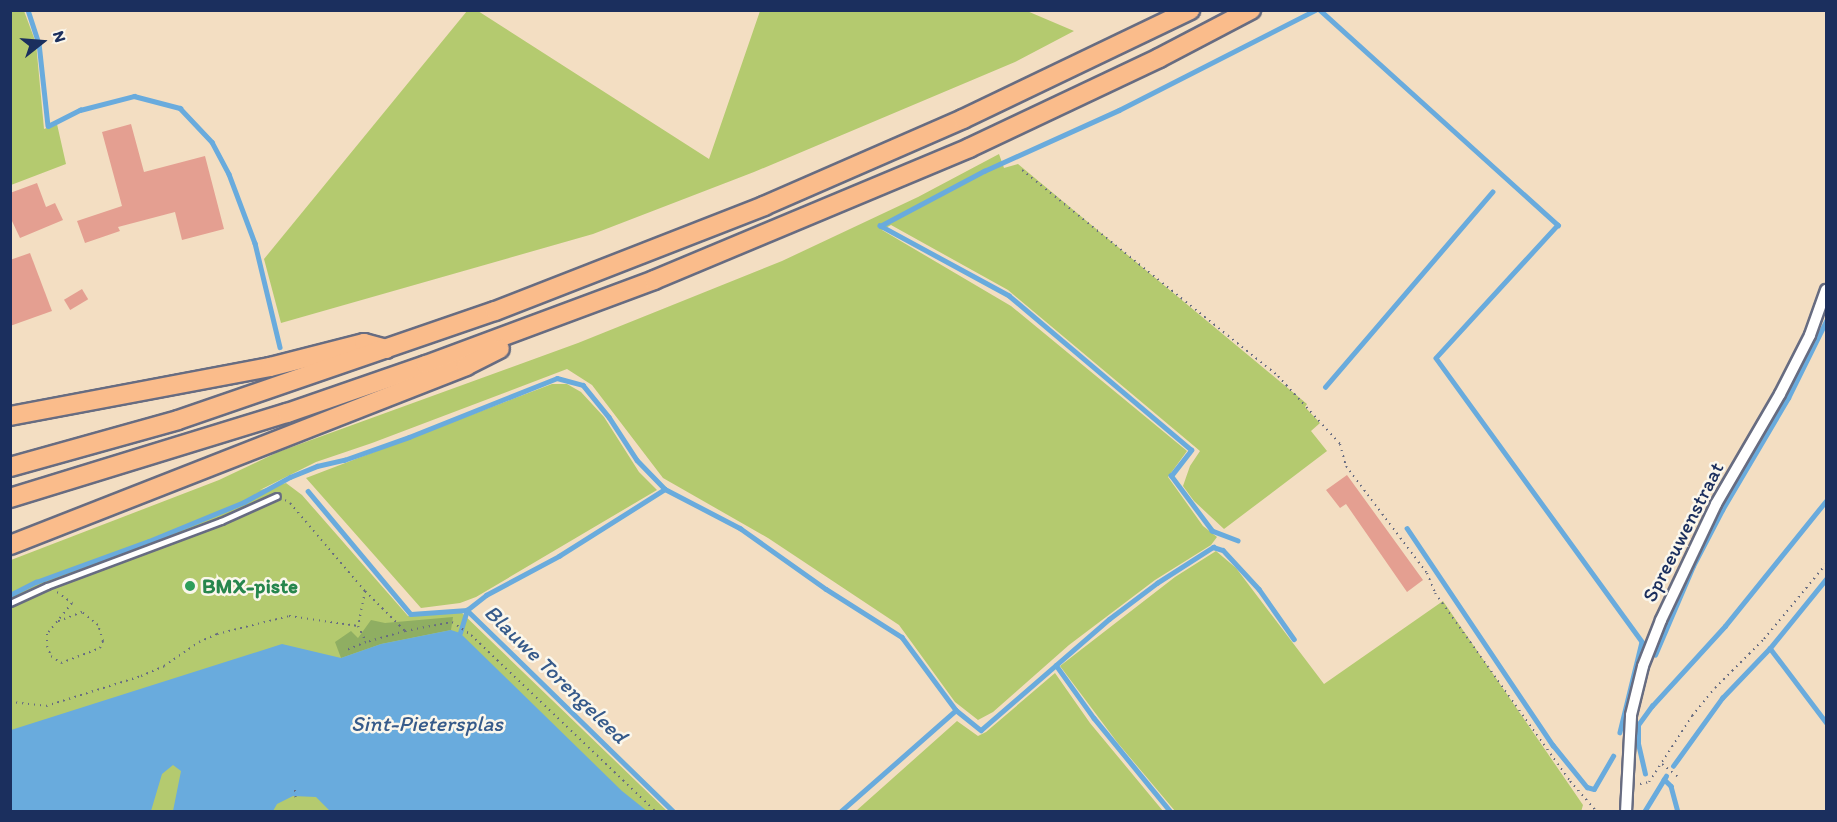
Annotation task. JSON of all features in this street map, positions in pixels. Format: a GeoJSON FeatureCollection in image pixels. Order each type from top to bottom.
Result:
{"type":"FeatureCollection","features":[{"type":"Feature","properties":{"kind":"highway"},"geometry":{"type":"LineString","coordinates":[[10,467],[178,420],[495,311],[764,206],[963,119],[1190,10]]}},
{"type":"Feature","properties":{"kind":"highway"},"geometry":{"type":"LineString","coordinates":[[10,498],[287,413],[574,311],[774,231],[969,148],[1159,58],[1251,10]]}},
{"type":"Feature","properties":{"kind":"highway"},"geometry":{"type":"LineString","coordinates":[[10,545],[466,366],[574,311]]}},
{"type":"Feature","properties":{"kind":"highway"},"geometry":{"type":"LineString","coordinates":[[10,416],[270,367],[364,343],[386,349]]}},
{"type":"Feature","properties":{"kind":"street","name":"Spreeuwenstraat"},"geometry":{"type":"LineString","coordinates":[[1626,809],[1631,715],[1643,666],[1660,620],[1711,514],[1780,394],[1810,335],[1827,290]]}},
{"type":"Feature","properties":{"kind":"lane"},"geometry":{"type":"LineString","coordinates":[[10,603],[47,586],[221,521],[277,496]]}},
{"type":"Feature","properties":{"kind":"path"},"geometry":{"type":"LineString","coordinates":[[1022,170],[1278,376],[1340,444],[1347,466],[1427,573],[1435,593],[1570,782],[1597,812]]}},
{"type":"Feature","properties":{"kind":"path"},"geometry":{"type":"LineString","coordinates":[[277,496],[290,502],[365,591],[405,631]]}},
{"type":"Feature","properties":{"kind":"path"},"geometry":{"type":"LineString","coordinates":[[1628,786],[1649,782],[1692,716],[1764,639],[1827,564]]}},
{"type":"Feature","properties":{"kind":"path"},"geometry":{"type":"LineString","coordinates":[[47,586],[72,603],[47,634],[46,646],[51,656],[61,663],[100,648],[104,640],[98,625],[82,612],[58,621]]}},
{"type":"Feature","properties":{"kind":"path"},"geometry":{"type":"LineString","coordinates":[[365,591],[358,626],[366,642]]}},
{"type":"Feature","properties":{"kind":"path"},"geometry":{"type":"LineString","coordinates":[[10,702],[46,706],[57,703],[141,676],[164,666],[199,642],[217,634],[289,616],[358,626]]}},
{"type":"Feature","properties":{"kind":"path"},"geometry":{"type":"LineString","coordinates":[[346,650],[405,631],[452,622],[656,812]]}},
{"type":"Feature","properties":{"kind":"path"},"geometry":{"type":"LineString","coordinates":[[1662,764],[1679,778]]}},
{"type":"Feature","properties":{"kind":"path"},"geometry":{"type":"LineString","coordinates":[[295,790],[296,802]]}},
{"type":"Feature","properties":{"kind":"green space"},"geometry":{"type":"Polygon","coordinates":[[[11,10],[24,11],[36,43],[44,129],[57,124],[66,164],[11,185],[11,10]]]}},
{"type":"Feature","properties":{"kind":"green space"},"geometry":{"type":"Polygon","coordinates":[[[467,11],[478,11],[709,159],[760,11],[1027,11],[1074,31],[1015,62],[754,172],[593,234],[281,323],[264,259],[467,11]]]}},
{"type":"Feature","properties":{"kind":"green space"},"geometry":{"type":"Polygon","coordinates":[[[999,154],[1004,168],[1018,164],[1307,404],[1305,407],[1320,423],[1311,431],[1327,451],[1224,529],[1194,501],[1183,486],[1190,466],[1200,451],[1008,290],[891,225],[882,230],[1011,306],[1187,451],[1168,477],[1203,526],[1217,537],[1211,545],[1155,580],[1069,645],[993,712],[978,720],[955,702],[899,625],[768,538],[663,478],[592,385],[567,369],[316,462],[260,490],[286,483],[302,495],[408,616],[460,611],[667,811],[11,811],[11,560],[219,480],[278,452],[578,343],[782,261],[918,197],[999,154]]]}},
{"type":"Feature","properties":{"kind":"green space"},"geometry":{"type":"Polygon","coordinates":[[[552,384],[567,384],[581,392],[604,417],[639,472],[657,490],[476,597],[460,603],[421,608],[306,478],[552,384]]]}},
{"type":"Feature","properties":{"kind":"green space"},"geometry":{"type":"Polygon","coordinates":[[[1216,551],[1236,568],[1324,684],[1443,601],[1583,805],[1581,812],[1175,811],[1117,742],[1060,666],[1175,577],[1216,551]]]}},
{"type":"Feature","properties":{"kind":"green space"},"geometry":{"type":"Polygon","coordinates":[[[453,617],[451,630],[381,644],[341,658],[335,642],[351,631],[358,638],[371,620],[385,623],[453,617]]]}},
{"type":"Feature","properties":{"kind":"green space"},"geometry":{"type":"Polygon","coordinates":[[[1055,673],[1090,723],[1163,811],[856,811],[957,721],[978,736],[986,732],[1055,673]]]}},
{"type":"Feature","properties":{"kind":"water","name":"Sint-Pietersplas"},"geometry":{"type":"Polygon","coordinates":[[[451,630],[460,633],[622,791],[647,811],[331,812],[316,797],[293,796],[277,804],[273,811],[173,811],[181,771],[173,765],[162,774],[151,811],[11,811],[11,730],[282,644],[341,658],[381,644],[451,630]]]}},
{"type":"Feature","properties":{"kind":"building"},"geometry":{"type":"Polygon","coordinates":[[[131,124],[144,172],[205,156],[224,229],[182,240],[175,212],[118,227],[120,231],[85,243],[77,221],[122,206],[102,132],[131,124]]]}},
{"type":"Feature","properties":{"kind":"building"},"geometry":{"type":"Polygon","coordinates":[[[37,183],[46,207],[55,203],[63,220],[20,238],[12,221],[10,193],[37,183]]]}},
{"type":"Feature","properties":{"kind":"building"},"geometry":{"type":"Polygon","coordinates":[[[30,253],[52,311],[10,326],[10,260],[30,253]]]}},
{"type":"Feature","properties":{"kind":"building"},"geometry":{"type":"Polygon","coordinates":[[[82,289],[88,299],[70,310],[64,300],[82,289]]]}},
{"type":"Feature","properties":{"kind":"building"},"geometry":{"type":"Polygon","coordinates":[[[1347,475],[1423,580],[1407,592],[1346,504],[1340,508],[1326,490],[1347,475]]]}},
{"type":"Feature","properties":{"kind":"waterway","name":"Blauwe Torengeleed"},"geometry":{"type":"LineString","coordinates":[[28,10],[39,43],[48,126],[80,110],[134,96],[180,108],[212,142],[229,174],[255,243],[280,347]]}},
{"type":"Feature","properties":{"kind":"waterway"},"geometry":{"type":"LineString","coordinates":[[1238,541],[1212,531],[1171,476],[1191,450],[1009,296],[880,226],[984,171],[1119,110],[1315,10]]}},
{"type":"Feature","properties":{"kind":"waterway"},"geometry":{"type":"LineString","coordinates":[[1320,10],[1558,225],[1436,358],[1642,642],[1620,732]]}},
{"type":"Feature","properties":{"kind":"waterway"},"geometry":{"type":"LineString","coordinates":[[1325,387],[1492,192]]}},
{"type":"Feature","properties":{"kind":"waterway"},"geometry":{"type":"LineString","coordinates":[[1655,655],[1693,566],[1722,510],[1788,398],[1826,321]]}},
{"type":"Feature","properties":{"kind":"waterway"},"geometry":{"type":"LineString","coordinates":[[10,595],[36,582],[149,541],[244,502],[290,477],[317,466],[344,460],[409,437],[557,378],[583,385],[609,417],[637,460],[665,489]]}},
{"type":"Feature","properties":{"kind":"waterway"},"geometry":{"type":"LineString","coordinates":[[460,633],[467,610],[486,595],[559,556],[665,489],[740,528],[826,589],[902,637],[956,710]]}},
{"type":"Feature","properties":{"kind":"waterway","name":"Blauwe Torengeleed"},"geometry":{"type":"LineString","coordinates":[[308,491],[411,614],[467,610],[674,812]]}},
{"type":"Feature","properties":{"kind":"waterway"},"geometry":{"type":"LineString","coordinates":[[1645,774],[1638,743],[1638,725],[1652,706],[1725,626],[1826,501]]}},
{"type":"Feature","properties":{"kind":"waterway"},"geometry":{"type":"LineString","coordinates":[[1407,528],[1553,745],[1587,787],[1594,789],[1613,756]]}},
{"type":"Feature","properties":{"kind":"waterway"},"geometry":{"type":"LineString","coordinates":[[840,812],[956,710],[981,730],[1109,619],[1157,583],[1213,547],[1223,550],[1259,589],[1294,639]]}},
{"type":"Feature","properties":{"kind":"waterway"},"geometry":{"type":"LineString","coordinates":[[1673,766],[1722,698],[1770,648],[1826,579]]}},
{"type":"Feature","properties":{"kind":"waterway"},"geometry":{"type":"LineString","coordinates":[[1770,648],[1826,722]]}},
{"type":"Feature","properties":{"kind":"waterway"},"geometry":{"type":"LineString","coordinates":[[1056,665],[1094,718],[1171,812]]}},
{"type":"Feature","properties":{"kind":"waterway"},"geometry":{"type":"LineString","coordinates":[[1644,812],[1666,776]]}},
{"type":"Feature","properties":{"kind":"waterway"},"geometry":{"type":"LineString","coordinates":[[1664,779],[1671,786],[1678,812]]}},
{"type":"Feature","properties":{"kind":"place","name":"BMX-piste"},"geometry":{"type":"Point","coordinates":[190,586]}}]}
